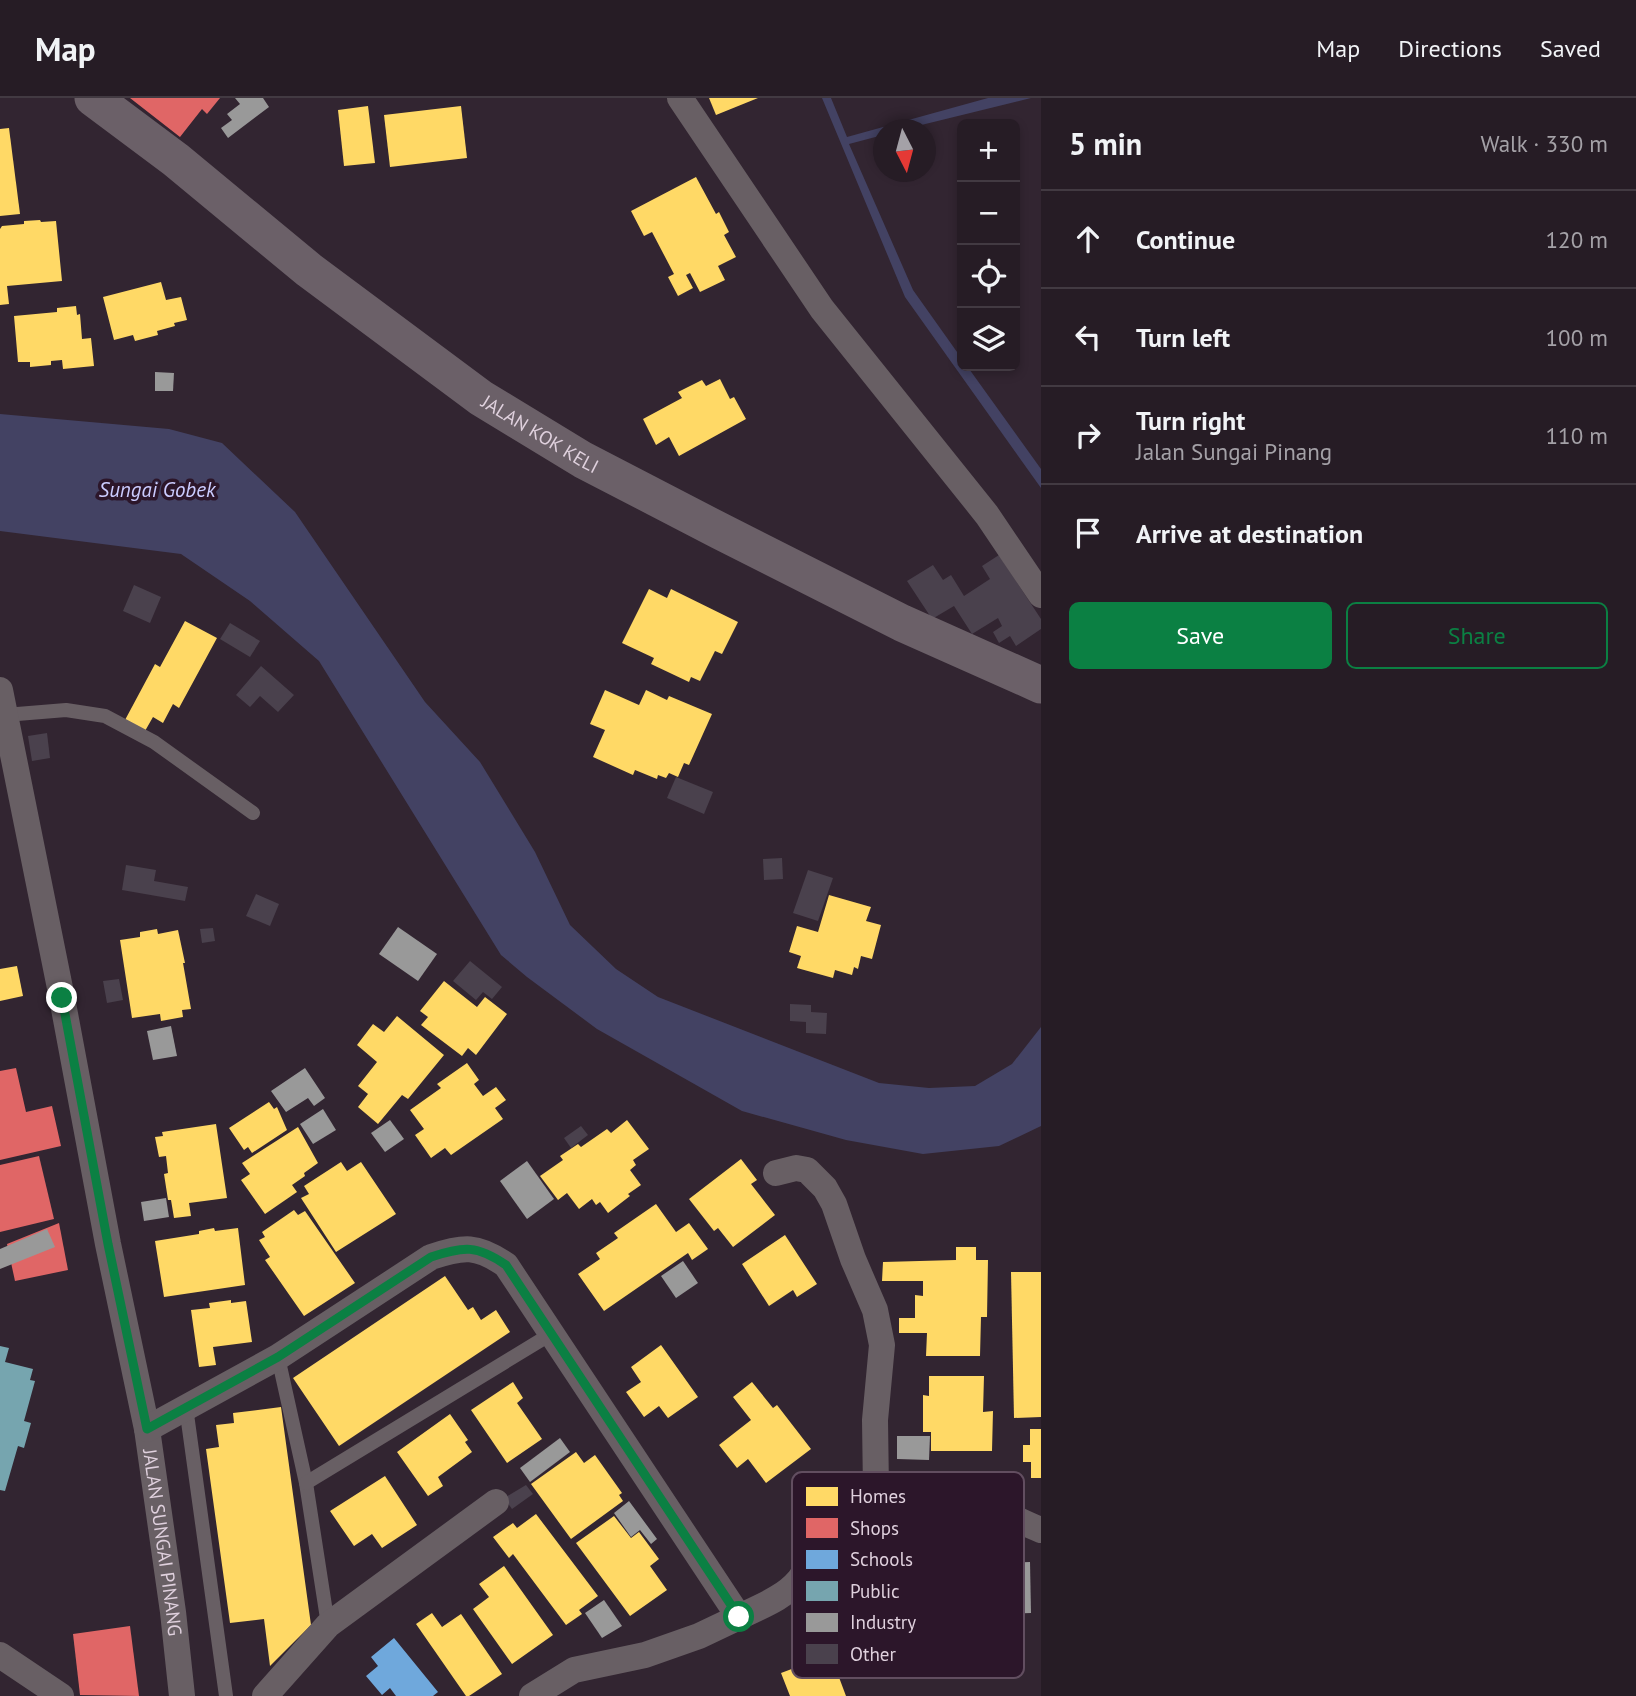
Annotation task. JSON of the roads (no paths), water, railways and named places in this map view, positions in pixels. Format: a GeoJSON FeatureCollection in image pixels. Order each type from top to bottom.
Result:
{"type":"FeatureCollection","features":[{"type":"Feature","properties":{"kind":"street","name":"JALAN KOK KELI"},"geometry":{"type":"LineString","coordinates":[[93,98],[176,160],[309,270],[481,398],[583,460],[720,531],[902,623],[1041,685]]}},
{"type":"Feature","properties":{"kind":"street"},"geometry":{"type":"LineString","coordinates":[[680,98],[822,309],[987,515],[1041,595]]}},
{"type":"Feature","properties":{"kind":"street","name":"JALAN SUNGAI PINANG"},"geometry":{"type":"LineString","coordinates":[[0,690],[108,1244],[147,1429],[182,1696]]}},
{"type":"Feature","properties":{"kind":"street"},"geometry":{"type":"LineString","coordinates":[[776,1173],[796,1168],[807,1170],[825,1188],[834,1204],[853,1259],[875,1310],[882,1345],[875,1420],[876,1472]]}},
{"type":"Feature","properties":{"kind":"street"},"geometry":{"type":"LineString","coordinates":[[147,1429],[278,1357],[431,1257],[454,1249],[474,1248],[489,1253],[506,1265],[739,1617]]}},
{"type":"Feature","properties":{"kind":"street"},"geometry":{"type":"LineString","coordinates":[[265,1696],[328,1625],[496,1502]]}},
{"type":"Feature","properties":{"kind":"street"},"geometry":{"type":"LineString","coordinates":[[1024,1522],[1041,1530]]}},
{"type":"Feature","properties":{"kind":"street"},"geometry":{"type":"LineString","coordinates":[[532,1696],[574,1670],[645,1655],[699,1636],[792,1587]]}},
{"type":"Feature","properties":{"kind":"street"},"geometry":{"type":"LineString","coordinates":[[0,1656],[61,1696]]}},
{"type":"Feature","properties":{"kind":"lane"},"geometry":{"type":"LineString","coordinates":[[5,715],[66,710],[106,716],[154,742],[253,813]]}},
{"type":"Feature","properties":{"kind":"lane"},"geometry":{"type":"LineString","coordinates":[[306,1483],[551,1334]]}},
{"type":"Feature","properties":{"kind":"lane"},"geometry":{"type":"LineString","coordinates":[[278,1357],[306,1483],[328,1625]]}},
{"type":"Feature","properties":{"kind":"lane"},"geometry":{"type":"LineString","coordinates":[[186,1407],[226,1696]]}},
{"type":"Feature","properties":{"kind":"water"},"geometry":{"type":"Polygon","coordinates":[[[822,98],[831,98],[847,137],[873,130],[873,138],[849,144],[913,290],[957,352],[957,370],[905,297],[822,98]]]}},
{"type":"Feature","properties":{"kind":"water"},"geometry":{"type":"Polygon","coordinates":[[[988,98],[1031,98],[936,121],[936,119],[912,119],[988,98]]]}},
{"type":"Feature","properties":{"kind":"water"},"geometry":{"type":"Polygon","coordinates":[[[958,371],[971,371],[1041,469],[1041,488],[958,371]]]}},
{"type":"Feature","properties":{"kind":"water","name":"Sungai Gobek"},"geometry":{"type":"Polygon","coordinates":[[[0,414],[169,429],[222,443],[295,512],[425,702],[480,762],[535,852],[570,925],[616,969],[658,997],[879,1083],[929,1088],[975,1086],[1012,1064],[1041,1027],[1041,1126],[999,1146],[923,1154],[846,1140],[742,1111],[597,1029],[501,955],[319,661],[250,601],[181,554],[0,531],[0,414]]]}}]}
